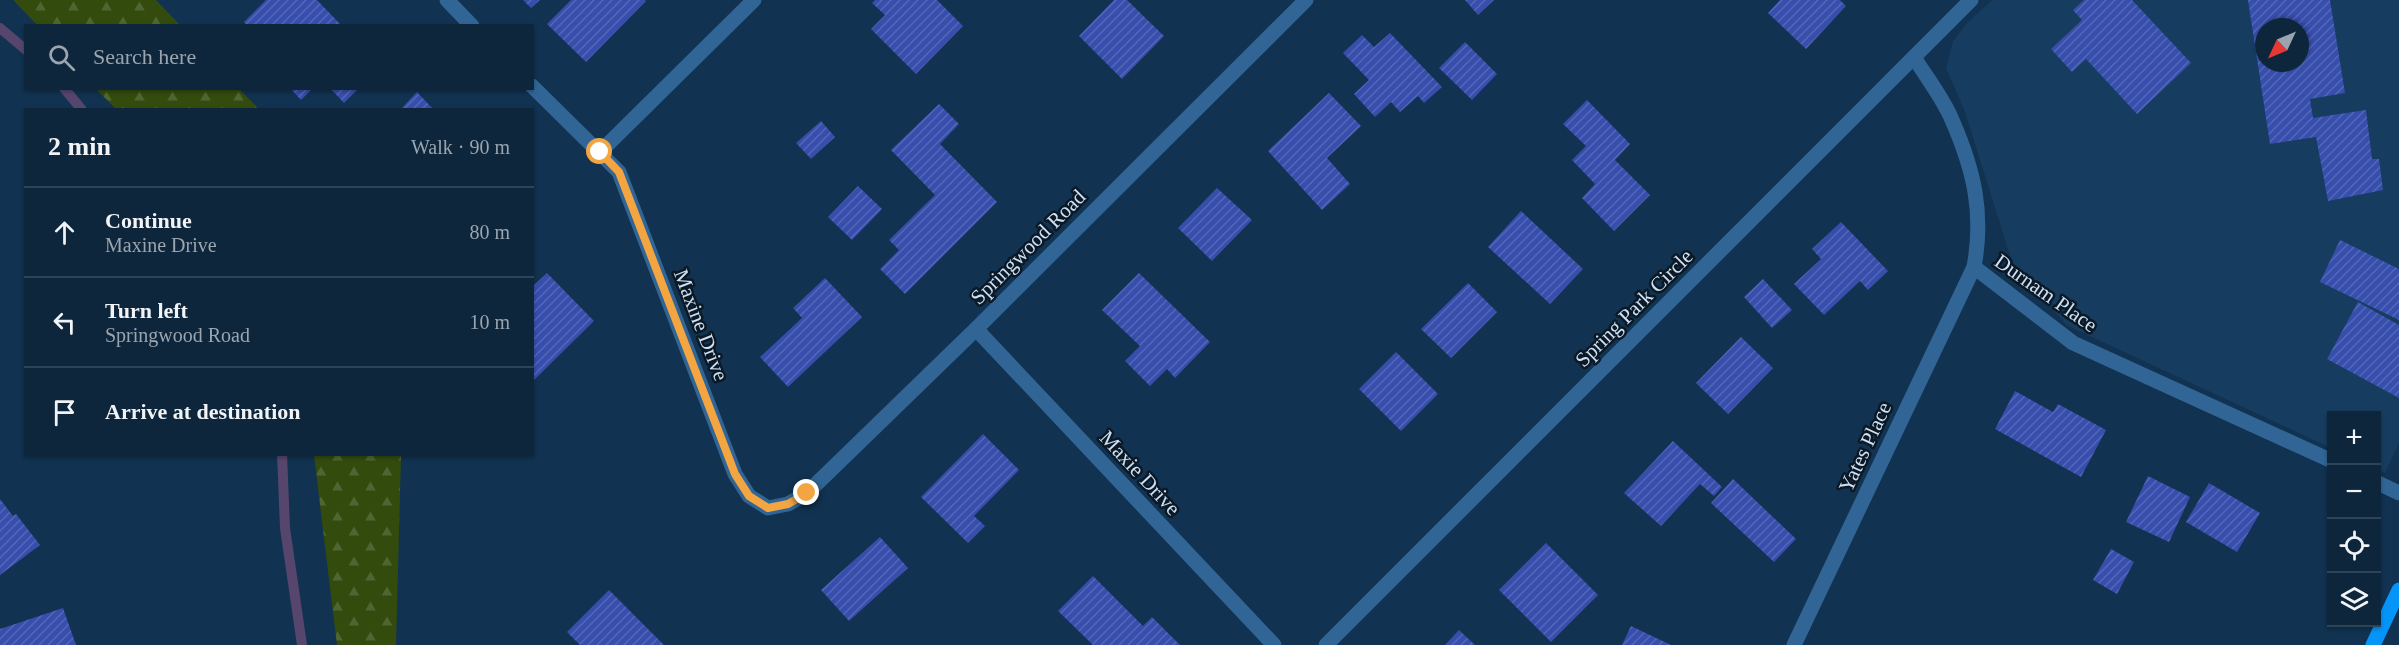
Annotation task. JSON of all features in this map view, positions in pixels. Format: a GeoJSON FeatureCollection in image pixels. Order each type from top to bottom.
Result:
{"type":"FeatureCollection","features":[{"type":"Feature","properties":{"kind":"main road"},"geometry":{"type":"LineString","coordinates":[[2373,645],[2399,590]]}},
{"type":"Feature","properties":{"kind":"street"},"geometry":{"type":"LineString","coordinates":[[447,0],[470,24]]}},
{"type":"Feature","properties":{"kind":"street"},"geometry":{"type":"LineString","coordinates":[[600,152],[754,0]]}},
{"type":"Feature","properties":{"kind":"street","name":"Springwood Road"},"geometry":{"type":"LineString","coordinates":[[768,508],[788,504],[807,493],[976,329],[1306,0]]}},
{"type":"Feature","properties":{"kind":"street","name":"Spring Park Circle"},"geometry":{"type":"LineString","coordinates":[[1326,645],[1971,0]]}},
{"type":"Feature","properties":{"kind":"street","name":"Durnam Place"},"geometry":{"type":"LineString","coordinates":[[1914,57],[1952,118],[1975,185],[1979,239],[1974,267],[2073,343],[2327,459]]}},
{"type":"Feature","properties":{"kind":"street","name":"Maxine Drive"},"geometry":{"type":"LineString","coordinates":[[534,88],[619,172],[735,474],[749,496],[768,508]]}},
{"type":"Feature","properties":{"kind":"street","name":"Yates Place"},"geometry":{"type":"LineString","coordinates":[[1794,645],[1974,267]]}},
{"type":"Feature","properties":{"kind":"street","name":"Maxie Drive"},"geometry":{"type":"LineString","coordinates":[[976,329],[1274,645]]}},
{"type":"Feature","properties":{"kind":"street"},"geometry":{"type":"LineString","coordinates":[[2381,484],[2399,492]]}},
{"type":"Feature","properties":{"kind":"shaded area"},"geometry":{"type":"Polygon","coordinates":[[[1992,0],[2399,0],[2399,443],[2385,473],[2381,471],[2381,411],[2327,411],[2327,446],[2066,325],[2012,262],[1965,112],[1946,68],[1953,41],[1967,23],[1992,0]]]}},
{"type":"Feature","properties":{"kind":"green space"},"geometry":{"type":"Polygon","coordinates":[[[13,0],[156,0],[179,24],[36,24],[13,0]]]}},
{"type":"Feature","properties":{"kind":"green space"},"geometry":{"type":"Polygon","coordinates":[[[97,90],[240,90],[258,108],[115,108],[97,90]]]}},
{"type":"Feature","properties":{"kind":"green space"},"geometry":{"type":"Polygon","coordinates":[[[314,456],[401,456],[396,645],[337,645],[314,456]]]}},
{"type":"Feature","properties":{"kind":"building"},"geometry":{"type":"Polygon","coordinates":[[[266,0],[317,0],[340,24],[246,24],[244,22],[266,0]]]}},
{"type":"Feature","properties":{"kind":"building"},"geometry":{"type":"Polygon","coordinates":[[[523,0],[540,0],[531,8],[523,0]]]}},
{"type":"Feature","properties":{"kind":"building"},"geometry":{"type":"Polygon","coordinates":[[[571,0],[646,1],[586,62],[547,24],[571,0]]]}},
{"type":"Feature","properties":{"kind":"building"},"geometry":{"type":"Polygon","coordinates":[[[875,0],[937,0],[963,26],[916,74],[871,29],[885,15],[872,3],[875,0]]]}},
{"type":"Feature","properties":{"kind":"building"},"geometry":{"type":"Polygon","coordinates":[[[1114,0],[1127,0],[1164,36],[1122,79],[1079,36],[1114,0]]]}},
{"type":"Feature","properties":{"kind":"building"},"geometry":{"type":"Polygon","coordinates":[[[1465,0],[1494,0],[1478,15],[1465,0]]]}},
{"type":"Feature","properties":{"kind":"building"},"geometry":{"type":"Polygon","coordinates":[[[1780,0],[1840,0],[1846,6],[1806,49],[1768,13],[1780,0]]]}},
{"type":"Feature","properties":{"kind":"building"},"geometry":{"type":"Polygon","coordinates":[[[2084,0],[2132,0],[2191,63],[2137,114],[2086,59],[2072,72],[2051,49],[2082,20],[2073,10],[2084,0]]]}},
{"type":"Feature","properties":{"kind":"building"},"geometry":{"type":"Polygon","coordinates":[[[2248,0],[2330,0],[2345,93],[2310,99],[2313,118],[2366,110],[2372,159],[2379,159],[2383,190],[2328,201],[2316,137],[2270,144],[2259,72],[2309,72],[2309,18],[2255,18],[2255,46],[2248,0]]]}},
{"type":"Feature","properties":{"kind":"building"},"geometry":{"type":"Polygon","coordinates":[[[1390,33],[1442,87],[1424,103],[1418,96],[1400,112],[1391,102],[1375,117],[1354,94],[1369,80],[1343,53],[1362,35],[1374,47],[1390,33]]]}},
{"type":"Feature","properties":{"kind":"building"},"geometry":{"type":"Polygon","coordinates":[[[1465,42],[1497,74],[1472,100],[1439,68],[1465,42]]]}},
{"type":"Feature","properties":{"kind":"building"},"geometry":{"type":"Polygon","coordinates":[[[292,90],[311,90],[301,100],[292,90]]]}},
{"type":"Feature","properties":{"kind":"building"},"geometry":{"type":"Polygon","coordinates":[[[332,90],[357,90],[344,103],[332,90]]]}},
{"type":"Feature","properties":{"kind":"building"},"geometry":{"type":"Polygon","coordinates":[[[417,92],[432,108],[402,108],[417,92]]]}},
{"type":"Feature","properties":{"kind":"building"},"geometry":{"type":"Polygon","coordinates":[[[1329,93],[1361,126],[1327,158],[1350,184],[1322,210],[1268,151],[1329,93]]]}},
{"type":"Feature","properties":{"kind":"building"},"geometry":{"type":"Polygon","coordinates":[[[1587,100],[1630,144],[1615,160],[1650,195],[1614,231],[1582,198],[1595,184],[1572,160],[1586,146],[1563,124],[1587,100]]]}},
{"type":"Feature","properties":{"kind":"building"},"geometry":{"type":"Polygon","coordinates":[[[939,104],[959,124],[940,144],[997,202],[905,294],[880,269],[899,250],[889,240],[935,195],[891,150],[939,104]]]}},
{"type":"Feature","properties":{"kind":"building"},"geometry":{"type":"Polygon","coordinates":[[[821,121],[835,137],[811,159],[796,143],[821,121]]]}},
{"type":"Feature","properties":{"kind":"building"},"geometry":{"type":"Polygon","coordinates":[[[858,186],[882,209],[852,240],[828,217],[858,186]]]}},
{"type":"Feature","properties":{"kind":"building"},"geometry":{"type":"Polygon","coordinates":[[[1217,188],[1252,220],[1212,261],[1178,228],[1217,188]]]}},
{"type":"Feature","properties":{"kind":"building"},"geometry":{"type":"Polygon","coordinates":[[[1521,211],[1583,269],[1550,304],[1488,247],[1521,211]]]}},
{"type":"Feature","properties":{"kind":"building"},"geometry":{"type":"Polygon","coordinates":[[[1841,222],[1888,271],[1868,290],[1860,281],[1824,315],[1794,284],[1821,259],[1812,249],[1841,222]]]}},
{"type":"Feature","properties":{"kind":"building"},"geometry":{"type":"Polygon","coordinates":[[[2340,240],[2399,269],[2399,320],[2320,282],[2340,240]]]}},
{"type":"Feature","properties":{"kind":"building"},"geometry":{"type":"Polygon","coordinates":[[[547,273],[594,321],[534,380],[534,285],[547,273]]]}},
{"type":"Feature","properties":{"kind":"building"},"geometry":{"type":"Polygon","coordinates":[[[1139,273],[1210,342],[1175,378],[1167,369],[1150,386],[1125,361],[1140,346],[1102,310],[1139,273]]]}},
{"type":"Feature","properties":{"kind":"building"},"geometry":{"type":"Polygon","coordinates":[[[825,278],[862,317],[788,387],[760,357],[802,318],[793,308],[825,278]]]}},
{"type":"Feature","properties":{"kind":"building"},"geometry":{"type":"Polygon","coordinates":[[[1763,279],[1792,310],[1772,328],[1744,297],[1763,279]]]}},
{"type":"Feature","properties":{"kind":"building"},"geometry":{"type":"Polygon","coordinates":[[[1468,283],[1497,312],[1451,358],[1421,329],[1468,283]]]}},
{"type":"Feature","properties":{"kind":"building"},"geometry":{"type":"Polygon","coordinates":[[[2358,302],[2399,325],[2399,398],[2327,359],[2358,302]]]}},
{"type":"Feature","properties":{"kind":"building"},"geometry":{"type":"Polygon","coordinates":[[[1741,337],[1773,368],[1728,414],[1696,383],[1741,337]]]}},
{"type":"Feature","properties":{"kind":"building"},"geometry":{"type":"Polygon","coordinates":[[[1396,352],[1438,394],[1401,431],[1359,389],[1396,352]]]}},
{"type":"Feature","properties":{"kind":"building"},"geometry":{"type":"Polygon","coordinates":[[[2015,391],[2053,412],[2058,404],[2106,430],[2081,477],[1995,429],[2015,391]]]}},
{"type":"Feature","properties":{"kind":"building"},"geometry":{"type":"Polygon","coordinates":[[[983,434],[1019,470],[974,516],[985,526],[968,543],[921,497],[983,434]]]}},
{"type":"Feature","properties":{"kind":"building"},"geometry":{"type":"Polygon","coordinates":[[[1673,441],[1722,487],[1714,496],[1700,484],[1661,526],[1624,493],[1673,441]]]}},
{"type":"Feature","properties":{"kind":"building"},"geometry":{"type":"Polygon","coordinates":[[[2148,476],[2190,497],[2169,542],[2126,522],[2148,476]]]}},
{"type":"Feature","properties":{"kind":"building"},"geometry":{"type":"Polygon","coordinates":[[[1733,479],[1796,539],[1774,562],[1711,503],[1733,479]]]}},
{"type":"Feature","properties":{"kind":"building"},"geometry":{"type":"Polygon","coordinates":[[[2209,483],[2260,513],[2237,552],[2186,522],[2209,483]]]}},
{"type":"Feature","properties":{"kind":"building"},"geometry":{"type":"Polygon","coordinates":[[[0,499],[13,516],[16,514],[40,545],[0,575],[0,499]]]}},
{"type":"Feature","properties":{"kind":"building"},"geometry":{"type":"Polygon","coordinates":[[[880,537],[908,568],[849,621],[821,590],[880,537]]]}},
{"type":"Feature","properties":{"kind":"building"},"geometry":{"type":"Polygon","coordinates":[[[1546,543],[1598,595],[1551,642],[1499,590],[1546,543]]]}},
{"type":"Feature","properties":{"kind":"building"},"geometry":{"type":"Polygon","coordinates":[[[2111,549],[2134,562],[2117,594],[2093,580],[2111,549]]]}},
{"type":"Feature","properties":{"kind":"building"},"geometry":{"type":"Polygon","coordinates":[[[1093,576],[1143,626],[1152,617],[1180,645],[1093,645],[1058,611],[1093,576]]]}},
{"type":"Feature","properties":{"kind":"building"},"geometry":{"type":"Polygon","coordinates":[[[609,590],[664,645],[580,645],[567,632],[609,590]]]}},
{"type":"Feature","properties":{"kind":"building"},"geometry":{"type":"Polygon","coordinates":[[[63,608],[76,645],[0,645],[0,629],[63,608]]]}},
{"type":"Feature","properties":{"kind":"building"},"geometry":{"type":"Polygon","coordinates":[[[1631,626],[1671,645],[1622,645],[1631,626]]]}},
{"type":"Feature","properties":{"kind":"building"},"geometry":{"type":"Polygon","coordinates":[[[1459,630],[1475,645],[1445,645],[1459,630]]]}},
{"type":"Feature","properties":{"kind":"waterway"},"geometry":{"type":"LineString","coordinates":[[0,28],[24,48]]}},
{"type":"Feature","properties":{"kind":"waterway"},"geometry":{"type":"LineString","coordinates":[[66,90],[80,108]]}},
{"type":"Feature","properties":{"kind":"waterway"},"geometry":{"type":"LineString","coordinates":[[282,456],[285,528],[302,645]]}},
{"type":"Feature","properties":{"kind":"route"},"geometry":{"type":"LineString","coordinates":[[600,152],[619,172],[735,474],[749,496],[768,508],[788,504],[807,493]]}}]}
